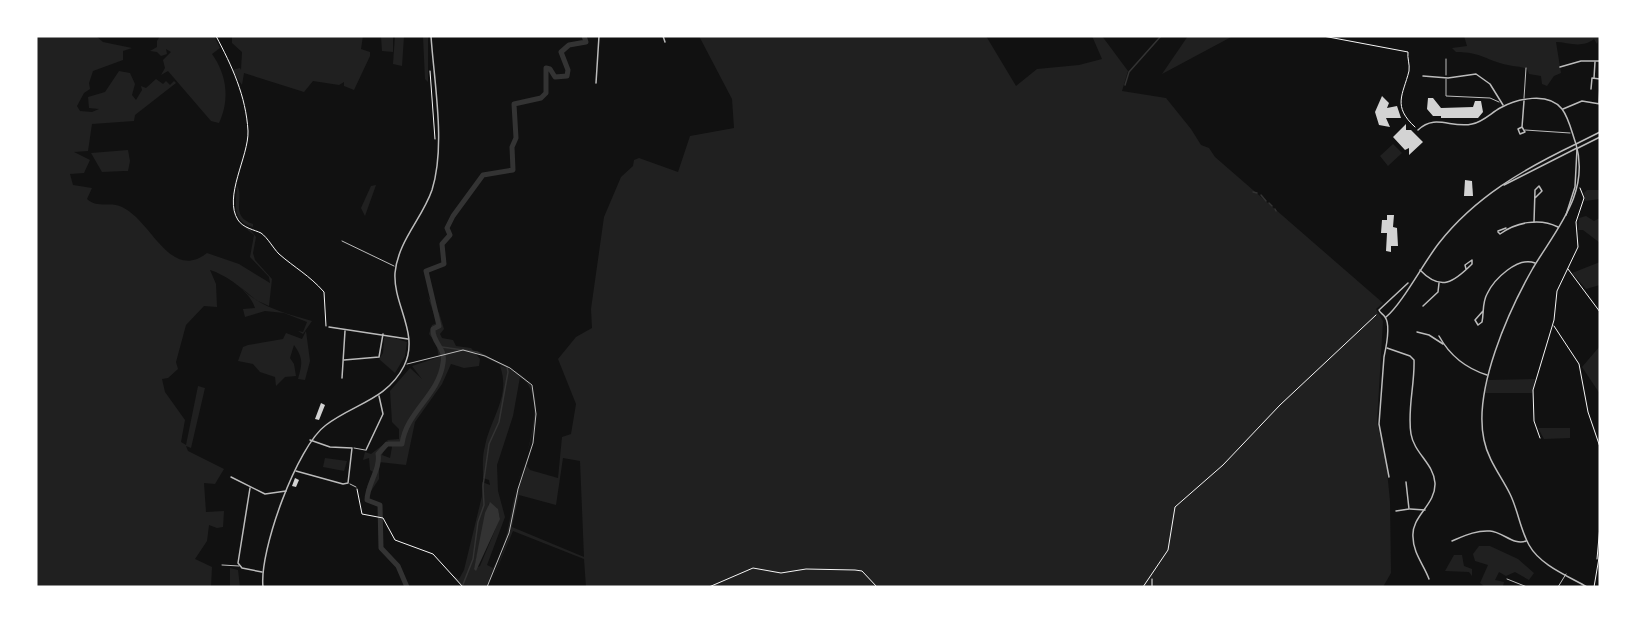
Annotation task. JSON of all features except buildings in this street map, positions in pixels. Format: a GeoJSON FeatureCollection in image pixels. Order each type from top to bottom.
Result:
{"type":"FeatureCollection","features":[{"type":"Feature","properties":{"kind":"street"},"geometry":{"type":"LineString","coordinates":[[262,587],[269,541],[287,491],[310,440],[333,420],[379,396],[405,364],[409,335],[397,294],[396,267],[403,244],[428,200],[436,169],[438,142],[431,36]]}},
{"type":"Feature","properties":{"kind":"street"},"geometry":{"type":"LineString","coordinates":[[596,83],[600,36]]}},
{"type":"Feature","properties":{"kind":"street"},"geometry":{"type":"LineString","coordinates":[[663,36],[665,42]]}},
{"type":"Feature","properties":{"kind":"street"},"geometry":{"type":"LineString","coordinates":[[1591,89],[1595,61]]}},
{"type":"Feature","properties":{"kind":"street"},"geometry":{"type":"LineString","coordinates":[[1560,67],[1600,61]]}},
{"type":"Feature","properties":{"kind":"street"},"geometry":{"type":"LineString","coordinates":[[1423,76],[1446,78],[1468,74],[1481,76],[1490,84],[1504,106]]}},
{"type":"Feature","properties":{"kind":"street"},"geometry":{"type":"LineString","coordinates":[[1594,78],[1600,79]]}},
{"type":"Feature","properties":{"kind":"street"},"geometry":{"type":"LineString","coordinates":[[1562,110],[1582,101],[1600,104],[1600,86]]}},
{"type":"Feature","properties":{"kind":"street"},"geometry":{"type":"LineString","coordinates":[[1418,130],[1431,121],[1472,124],[1504,106],[1524,100],[1548,101],[1562,110],[1572,133],[1580,163],[1577,187],[1565,218],[1536,264],[1515,307],[1488,375],[1482,403],[1484,438],[1489,456],[1512,497],[1527,541],[1540,558],[1587,587]]}},
{"type":"Feature","properties":{"kind":"street"},"geometry":{"type":"LineString","coordinates":[[1522,127],[1525,130],[1523,134],[1518,133],[1518,129],[1522,127],[1524,100]]}},
{"type":"Feature","properties":{"kind":"street"},"geometry":{"type":"LineString","coordinates":[[1389,477],[1379,424],[1384,357],[1387,348],[1386,317],[1419,270],[1455,225],[1500,186],[1539,162],[1600,132]]}},
{"type":"Feature","properties":{"kind":"street"},"geometry":{"type":"LineString","coordinates":[[1500,186],[1600,137]]}},
{"type":"Feature","properties":{"kind":"street"},"geometry":{"type":"LineString","coordinates":[[1534,223],[1535,198]]}},
{"type":"Feature","properties":{"kind":"street"},"geometry":{"type":"LineString","coordinates":[[1507,228],[1517,224],[1548,223],[1559,228]]}},
{"type":"Feature","properties":{"kind":"street"},"geometry":{"type":"LineString","coordinates":[[1483,311],[1488,292],[1514,266],[1523,261],[1536,264]]}},
{"type":"Feature","properties":{"kind":"street"},"geometry":{"type":"LineString","coordinates":[[1419,270],[1432,282],[1455,280],[1466,270]]}},
{"type":"Feature","properties":{"kind":"street"},"geometry":{"type":"LineString","coordinates":[[1386,317],[1379,312],[1380,308],[1411,281]]}},
{"type":"Feature","properties":{"kind":"street"},"geometry":{"type":"LineString","coordinates":[[1423,306],[1438,292],[1439,282]]}},
{"type":"Feature","properties":{"kind":"street"},"geometry":{"type":"LineString","coordinates":[[329,327],[383,333],[409,339]]}},
{"type":"Feature","properties":{"kind":"street"},"geometry":{"type":"LineString","coordinates":[[342,378],[345,329]]}},
{"type":"Feature","properties":{"kind":"street"},"geometry":{"type":"LineString","coordinates":[[1417,332],[1429,335],[1444,345],[1462,364],[1488,375]]}},
{"type":"Feature","properties":{"kind":"street"},"geometry":{"type":"LineString","coordinates":[[344,360],[379,357],[383,333]]}},
{"type":"Feature","properties":{"kind":"street"},"geometry":{"type":"LineString","coordinates":[[1440,336],[1444,345]]}},
{"type":"Feature","properties":{"kind":"street"},"geometry":{"type":"LineString","coordinates":[[1387,348],[1410,356],[1414,360],[1411,432],[1435,482],[1433,496],[1414,526],[1412,536],[1415,549],[1429,579]]}},
{"type":"Feature","properties":{"kind":"street"},"geometry":{"type":"LineString","coordinates":[[366,450],[383,414],[379,396]]}},
{"type":"Feature","properties":{"kind":"street"},"geometry":{"type":"LineString","coordinates":[[296,470],[343,484],[348,483],[352,447],[330,447],[310,440]]}},
{"type":"Feature","properties":{"kind":"street"},"geometry":{"type":"LineString","coordinates":[[231,477],[265,494],[287,491]]}},
{"type":"Feature","properties":{"kind":"street"},"geometry":{"type":"LineString","coordinates":[[1406,483],[1409,509]]}},
{"type":"Feature","properties":{"kind":"street"},"geometry":{"type":"LineString","coordinates":[[250,488],[240,536],[239,566],[263,572]]}},
{"type":"Feature","properties":{"kind":"street"},"geometry":{"type":"LineString","coordinates":[[1396,511],[1425,510]]}},
{"type":"Feature","properties":{"kind":"street"},"geometry":{"type":"LineString","coordinates":[[1452,541],[1472,533],[1490,531],[1518,543],[1527,541]]}},
{"type":"Feature","properties":{"kind":"lane"},"geometry":{"type":"LineString","coordinates":[[1446,58],[1446,96],[1490,98],[1501,102]]}},
{"type":"Feature","properties":{"kind":"lane"},"geometry":{"type":"LineString","coordinates":[[1524,100],[1526,68]]}},
{"type":"Feature","properties":{"kind":"lane"},"geometry":{"type":"LineString","coordinates":[[1525,130],[1572,133]]}},
{"type":"Feature","properties":{"kind":"lane"},"geometry":{"type":"LineString","coordinates":[[342,241],[396,267]]}},
{"type":"Feature","properties":{"kind":"lane"},"geometry":{"type":"LineString","coordinates":[[405,364],[460,350],[473,353],[510,369],[532,385],[535,434],[518,489],[509,533],[487,587]]}},
{"type":"Feature","properties":{"kind":"lane"},"geometry":{"type":"LineString","coordinates":[[352,447],[366,450]]}},
{"type":"Feature","properties":{"kind":"lane"},"geometry":{"type":"LineString","coordinates":[[348,483],[356,488]]}},
{"type":"Feature","properties":{"kind":"lane"},"geometry":{"type":"LineString","coordinates":[[222,565],[239,566]]}},
{"type":"Feature","properties":{"kind":"lane"},"geometry":{"type":"LineString","coordinates":[[1558,587],[1566,574]]}},
{"type":"Feature","properties":{"kind":"lane"},"geometry":{"type":"LineString","coordinates":[[1507,579],[1527,587]]}},
{"type":"Feature","properties":{"kind":"path"},"geometry":{"type":"LineString","coordinates":[[216,36],[240,86],[247,122],[247,142],[236,188],[237,219],[241,224],[262,235],[279,253],[303,270],[324,292],[327,302],[324,326]]}},
{"type":"Feature","properties":{"kind":"path"},"geometry":{"type":"LineString","coordinates":[[1323,36],[1408,52],[1409,71],[1402,85],[1400,101],[1405,116],[1418,130]]}},
{"type":"Feature","properties":{"kind":"path"},"geometry":{"type":"LineString","coordinates":[[430,68],[435,143]]}},
{"type":"Feature","properties":{"kind":"path"},"geometry":{"type":"LineString","coordinates":[[1540,438],[1534,421],[1533,394],[1553,324],[1557,291],[1578,247],[1576,222],[1584,198],[1582,189],[1577,187]]}},
{"type":"Feature","properties":{"kind":"path"},"geometry":{"type":"LineString","coordinates":[[1567,267],[1600,312]]}},
{"type":"Feature","properties":{"kind":"path"},"geometry":{"type":"LineString","coordinates":[[1143,587],[1152,578],[1168,550],[1175,507],[1222,465],[1280,405],[1379,312]]}},
{"type":"Feature","properties":{"kind":"path"},"geometry":{"type":"LineString","coordinates":[[1553,324],[1576,358],[1592,426],[1600,447]]}},
{"type":"Feature","properties":{"kind":"path"},"geometry":{"type":"LineString","coordinates":[[356,488],[362,514],[383,518],[395,540],[433,554],[463,586]]}},
{"type":"Feature","properties":{"kind":"path"},"geometry":{"type":"LineString","coordinates":[[1594,587],[1600,526]]}},
{"type":"Feature","properties":{"kind":"path"},"geometry":{"type":"LineString","coordinates":[[1597,561],[1600,552]]}},
{"type":"Feature","properties":{"kind":"path"},"geometry":{"type":"LineString","coordinates":[[709,587],[753,568],[781,573],[806,569],[862,571],[878,587]]}},
{"type":"Feature","properties":{"kind":"path"},"geometry":{"type":"LineString","coordinates":[[1152,578],[1152,587]]}},
{"type":"Feature","properties":{"kind":"shaded area"},"geometry":{"type":"Polygon","coordinates":[[[36,36],[96,36],[103,42],[132,48],[123,51],[123,60],[93,71],[89,83],[90,89],[84,93],[77,106],[80,111],[92,112],[99,109],[89,108],[88,97],[105,92],[119,71],[130,73],[135,84],[132,95],[136,100],[142,90],[141,86],[146,88],[156,79],[163,84],[166,81],[170,85],[174,81],[176,83],[135,115],[134,121],[92,124],[88,151],[74,152],[90,160],[84,173],[70,174],[73,185],[92,188],[87,199],[91,202],[118,205],[133,214],[162,246],[182,260],[194,260],[207,253],[239,264],[270,283],[269,277],[250,257],[254,235],[244,227],[249,228],[256,237],[253,253],[255,260],[272,279],[269,306],[258,301],[282,312],[312,321],[303,334],[298,331],[303,332],[307,322],[284,313],[265,311],[245,317],[243,309],[255,308],[248,296],[230,280],[210,270],[216,284],[217,307],[204,306],[186,325],[176,362],[178,369],[168,378],[162,379],[165,392],[185,420],[181,442],[186,445],[198,386],[205,388],[191,448],[186,446],[188,451],[224,469],[215,484],[204,483],[206,512],[224,511],[223,527],[217,528],[209,525],[207,541],[195,559],[212,567],[211,587],[36,587],[36,36]]]}},
{"type":"Feature","properties":{"kind":"shaded area"},"geometry":{"type":"Polygon","coordinates":[[[160,36],[214,36],[220,48],[212,54],[224,79],[226,97],[219,123],[211,121],[168,71],[161,75],[165,68],[163,60],[171,52],[166,49],[167,54],[161,56],[157,52],[150,51],[157,47],[160,36]]]}},
{"type":"Feature","properties":{"kind":"shaded area"},"geometry":{"type":"Polygon","coordinates":[[[232,36],[363,36],[361,49],[370,52],[370,56],[354,90],[344,86],[344,82],[339,85],[313,81],[304,92],[244,73],[242,85],[232,70],[240,68],[241,70],[242,52],[232,43],[232,36]]]}},
{"type":"Feature","properties":{"kind":"shaded area"},"geometry":{"type":"Polygon","coordinates":[[[381,36],[393,36],[393,52],[382,51],[381,36]]]}},
{"type":"Feature","properties":{"kind":"shaded area"},"geometry":{"type":"Polygon","coordinates":[[[395,36],[404,36],[402,66],[393,64],[395,36]]]}},
{"type":"Feature","properties":{"kind":"shaded area"},"geometry":{"type":"Polygon","coordinates":[[[423,36],[428,36],[428,82],[425,79],[423,36]]]}},
{"type":"Feature","properties":{"kind":"shaded area"},"geometry":{"type":"Polygon","coordinates":[[[699,36],[986,36],[1016,86],[1037,69],[1079,65],[1102,59],[1092,36],[1102,36],[1128,71],[1122,91],[1166,98],[1201,145],[1209,148],[1215,157],[1383,303],[1376,309],[1383,321],[1377,422],[1386,461],[1390,501],[1391,573],[1383,587],[586,587],[584,559],[513,531],[491,583],[509,536],[514,505],[508,535],[502,549],[518,483],[515,499],[529,459],[527,466],[530,470],[558,478],[562,437],[571,434],[576,404],[558,359],[576,337],[592,328],[591,309],[604,217],[621,177],[633,166],[634,160],[639,158],[678,172],[690,136],[734,128],[732,99],[699,36]],[[563,458],[556,505],[519,495],[512,527],[584,557],[580,461],[563,458]]]}},
{"type":"Feature","properties":{"kind":"shaded area"},"geometry":{"type":"Polygon","coordinates":[[[1188,36],[1233,36],[1162,74],[1188,36]]]}},
{"type":"Feature","properties":{"kind":"shaded area"},"geometry":{"type":"Polygon","coordinates":[[[1464,36],[1600,36],[1597,44],[1594,39],[1585,44],[1556,42],[1561,73],[1554,76],[1547,86],[1542,84],[1541,76],[1529,74],[1527,69],[1472,53],[1456,52],[1452,48],[1467,46],[1464,36]]]}},
{"type":"Feature","properties":{"kind":"shaded area"},"geometry":{"type":"Polygon","coordinates":[[[1393,144],[1402,153],[1388,166],[1380,156],[1393,144]]]}},
{"type":"Feature","properties":{"kind":"shaded area"},"geometry":{"type":"Polygon","coordinates":[[[128,150],[130,161],[128,171],[102,172],[91,153],[128,150]]]}},
{"type":"Feature","properties":{"kind":"shaded area"},"geometry":{"type":"Polygon","coordinates":[[[237,185],[240,212],[246,221],[253,224],[253,227],[241,221],[236,211],[237,185]]]}},
{"type":"Feature","properties":{"kind":"shaded area"},"geometry":{"type":"Polygon","coordinates":[[[376,185],[365,216],[361,208],[371,186],[376,185]]]}},
{"type":"Feature","properties":{"kind":"shaded area"},"geometry":{"type":"Polygon","coordinates":[[[1587,190],[1600,190],[1600,199],[1585,201],[1584,193],[1587,190]]]}},
{"type":"Feature","properties":{"kind":"shaded area"},"geometry":{"type":"Polygon","coordinates":[[[1586,216],[1594,221],[1600,218],[1600,243],[1583,230],[1578,230],[1579,218],[1586,216]]]}},
{"type":"Feature","properties":{"kind":"shaded area"},"geometry":{"type":"Polygon","coordinates":[[[1600,262],[1600,285],[1586,289],[1572,273],[1600,262]]]}},
{"type":"Feature","properties":{"kind":"shaded area"},"geometry":{"type":"Polygon","coordinates":[[[428,297],[439,313],[444,329],[440,334],[442,338],[453,340],[456,346],[471,348],[480,359],[479,366],[464,368],[451,364],[442,384],[415,422],[406,465],[379,462],[379,479],[371,491],[366,490],[373,472],[370,470],[369,458],[363,460],[365,452],[371,454],[384,444],[382,455],[390,458],[392,447],[387,440],[399,439],[399,429],[392,422],[390,391],[410,368],[422,379],[412,366],[439,357],[436,343],[429,334],[432,325],[437,323],[428,297]]]}},
{"type":"Feature","properties":{"kind":"shaded area"},"geometry":{"type":"Polygon","coordinates":[[[306,331],[310,361],[305,380],[298,379],[301,362],[294,345],[290,358],[294,364],[296,376],[285,377],[276,386],[275,377],[260,372],[253,364],[238,361],[243,347],[283,339],[286,333],[302,339],[306,331]]]}},
{"type":"Feature","properties":{"kind":"shaded area"},"geometry":{"type":"Polygon","coordinates":[[[388,336],[407,342],[405,356],[395,373],[379,359],[383,353],[384,338],[388,336]]]}},
{"type":"Feature","properties":{"kind":"shaded area"},"geometry":{"type":"Polygon","coordinates":[[[1600,346],[1600,394],[1582,367],[1600,346]]]}},
{"type":"Feature","properties":{"kind":"shaded area"},"geometry":{"type":"Polygon","coordinates":[[[500,366],[521,375],[532,388],[536,405],[526,456],[534,414],[533,399],[529,386],[520,377],[513,416],[497,465],[498,491],[505,517],[487,565],[493,568],[498,560],[486,587],[464,587],[451,574],[459,579],[464,570],[482,496],[482,482],[490,485],[489,480],[483,478],[483,458],[488,435],[502,397],[503,377],[500,366]],[[489,503],[474,569],[480,566],[500,518],[497,508],[489,503]]]}},
{"type":"Feature","properties":{"kind":"shaded area"},"geometry":{"type":"Polygon","coordinates":[[[1535,379],[1532,393],[1485,393],[1488,380],[1535,379]]]}},
{"type":"Feature","properties":{"kind":"shaded area"},"geometry":{"type":"Polygon","coordinates":[[[1538,428],[1570,428],[1570,438],[1544,439],[1538,428]]]}},
{"type":"Feature","properties":{"kind":"shaded area"},"geometry":{"type":"Polygon","coordinates":[[[325,458],[347,461],[344,471],[323,467],[325,458]]]}},
{"type":"Feature","properties":{"kind":"shaded area"},"geometry":{"type":"Polygon","coordinates":[[[490,502],[498,509],[500,519],[476,571],[474,569],[485,513],[490,502]]]}},
{"type":"Feature","properties":{"kind":"shaded area"},"geometry":{"type":"Polygon","coordinates":[[[1479,546],[1490,546],[1518,559],[1534,573],[1529,580],[1515,572],[1506,576],[1499,572],[1495,580],[1504,582],[1503,586],[1485,587],[1480,583],[1488,565],[1475,561],[1473,554],[1479,546]]]}},
{"type":"Feature","properties":{"kind":"shaded area"},"geometry":{"type":"Polygon","coordinates":[[[1454,555],[1462,555],[1464,566],[1472,569],[1472,576],[1469,572],[1445,571],[1454,555]]]}},
{"type":"Feature","properties":{"kind":"shaded area"},"geometry":{"type":"Polygon","coordinates":[[[230,568],[238,570],[240,587],[230,587],[230,568]]]}},
{"type":"Feature","properties":{"kind":"waterway"},"geometry":{"type":"LineString","coordinates":[[407,587],[398,566],[381,548],[380,505],[367,500],[378,465],[378,454],[387,444],[402,444],[410,422],[435,385],[443,363],[443,353],[433,334],[433,329],[439,326],[426,271],[444,264],[442,244],[450,235],[447,228],[483,175],[513,170],[512,147],[516,138],[514,104],[541,98],[546,93],[546,68],[550,69],[555,77],[567,76],[568,70],[561,52],[569,45],[586,42],[584,36]]}},
{"type":"Feature","properties":{"kind":"waterway"},"geometry":{"type":"LineString","coordinates":[[1125,85],[1129,72],[1161,36]]}},
{"type":"Feature","properties":{"kind":"waterway"},"geometry":{"type":"LineString","coordinates":[[1253,192],[1257,193]]}},
{"type":"Feature","properties":{"kind":"waterway"},"geometry":{"type":"LineString","coordinates":[[1261,195],[1266,201]]}},
{"type":"Feature","properties":{"kind":"waterway"},"geometry":{"type":"LineString","coordinates":[[1269,203],[1272,206]]}},
{"type":"Feature","properties":{"kind":"waterway"},"geometry":{"type":"LineString","coordinates":[[442,347],[477,352],[507,367],[508,372],[499,422],[489,444],[483,486],[484,505],[478,522],[473,559],[462,587]]}}]}
